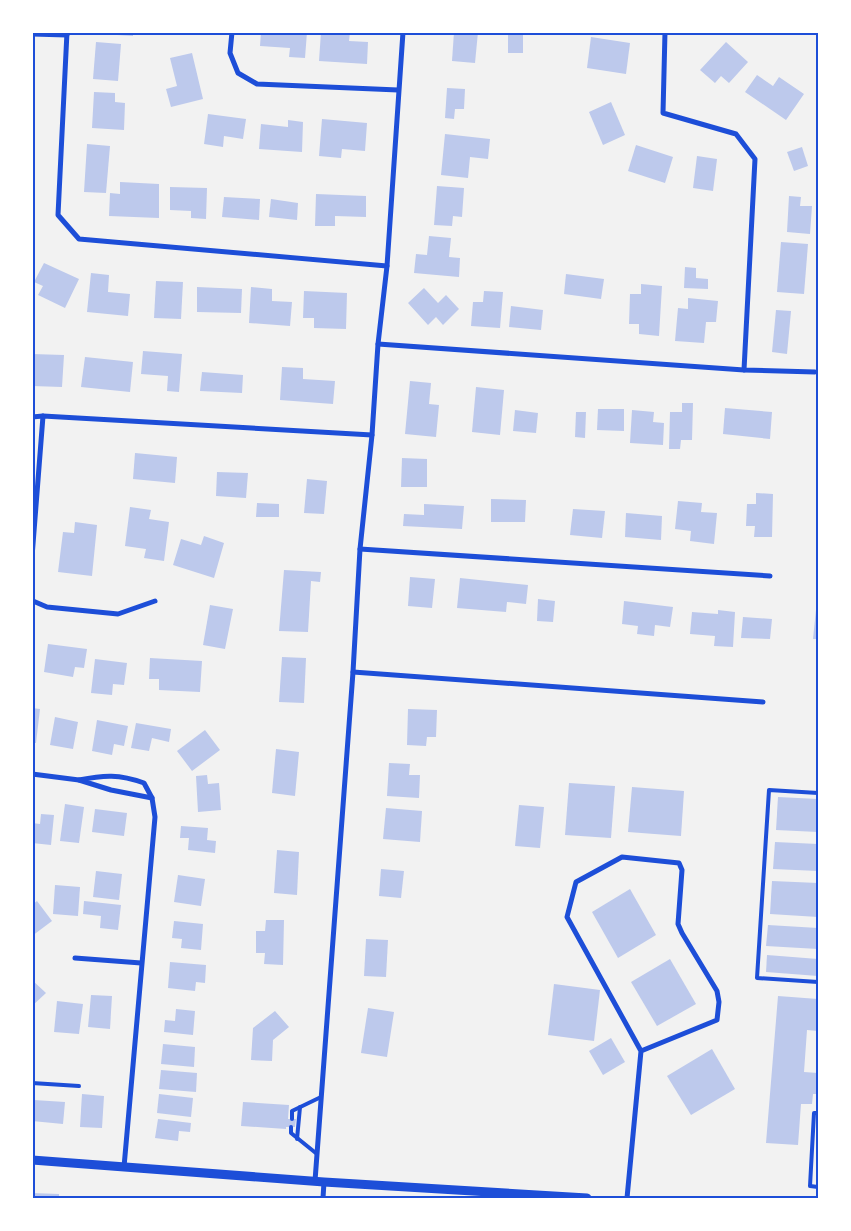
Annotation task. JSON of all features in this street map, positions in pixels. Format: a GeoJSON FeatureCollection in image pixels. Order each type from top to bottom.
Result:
{"type":"FeatureCollection","features":[{"type":"Feature","properties":{"kind":"street"},"geometry":{"type":"LineString","coordinates":[[232,32],[230,53],[238,73],[257,84],[398,90]]}},
{"type":"Feature","properties":{"kind":"street"},"geometry":{"type":"LineString","coordinates":[[323,1198],[317,1154],[353,672],[360,549],[372,435],[378,344],[387,266],[403,32]]}},
{"type":"Feature","properties":{"kind":"street"},"geometry":{"type":"LineString","coordinates":[[665,32],[663,113],[736,134],[755,158],[744,370]]}},
{"type":"Feature","properties":{"kind":"street"},"geometry":{"type":"LineString","coordinates":[[32,34],[67,34],[58,215],[79,239],[387,266]]}},
{"type":"Feature","properties":{"kind":"street"},"geometry":{"type":"LineString","coordinates":[[378,344],[744,370],[815,372]]}},
{"type":"Feature","properties":{"kind":"street"},"geometry":{"type":"LineString","coordinates":[[32,417],[43,416],[372,435]]}},
{"type":"Feature","properties":{"kind":"street"},"geometry":{"type":"LineString","coordinates":[[32,557],[43,416]]}},
{"type":"Feature","properties":{"kind":"street"},"geometry":{"type":"LineString","coordinates":[[360,549],[770,576]]}},
{"type":"Feature","properties":{"kind":"street"},"geometry":{"type":"LineString","coordinates":[[32,597],[33,601],[47,607],[118,614],[155,601]]}},
{"type":"Feature","properties":{"kind":"street"},"geometry":{"type":"LineString","coordinates":[[353,672],[763,702]]}},
{"type":"Feature","properties":{"kind":"street"},"geometry":{"type":"LineString","coordinates":[[32,774],[79,780],[111,790],[152,798]]}},
{"type":"Feature","properties":{"kind":"street"},"geometry":{"type":"LineString","coordinates":[[79,780],[104,775],[126,777],[144,783],[152,798],[155,816],[124,1166]]}},
{"type":"Feature","properties":{"kind":"street"},"geometry":{"type":"LineString","coordinates":[[627,1198],[641,1051],[568,917],[576,882],[622,856],[679,863],[682,870],[678,924],[717,991],[719,1002],[717,1020],[641,1051]]}},
{"type":"Feature","properties":{"kind":"street"},"geometry":{"type":"LineString","coordinates":[[75,958],[142,963]]}},
{"type":"Feature","properties":{"kind":"street"},"geometry":{"type":"LineString","coordinates":[[32,1160],[320,1182],[587,1198]]}},
{"type":"Feature","properties":{"kind":"lane"},"geometry":{"type":"LineString","coordinates":[[818,793],[769,790],[757,978],[818,982]]}},
{"type":"Feature","properties":{"kind":"lane"},"geometry":{"type":"LineString","coordinates":[[32,1083],[79,1086]]}},
{"type":"Feature","properties":{"kind":"lane"},"geometry":{"type":"LineString","coordinates":[[292,1119],[292,1110],[322,1097]]}},
{"type":"Feature","properties":{"kind":"lane"},"geometry":{"type":"LineString","coordinates":[[297,1139],[300,1107]]}},
{"type":"Feature","properties":{"kind":"lane"},"geometry":{"type":"LineString","coordinates":[[818,1113],[814,1113],[810,1186],[818,1187]]}},
{"type":"Feature","properties":{"kind":"lane"},"geometry":{"type":"LineString","coordinates":[[291,1127],[290,1134],[317,1154]]}},
{"type":"Feature","properties":{"kind":"building"},"geometry":{"type":"Polygon","coordinates":[[[101,32],[133,32],[133,36],[101,34],[101,32]]]}},
{"type":"Feature","properties":{"kind":"building"},"geometry":{"type":"Polygon","coordinates":[[[261,32],[307,32],[305,58],[289,57],[290,48],[260,46],[261,32]]]}},
{"type":"Feature","properties":{"kind":"building"},"geometry":{"type":"Polygon","coordinates":[[[321,32],[350,32],[349,41],[368,42],[367,64],[319,61],[321,32]]]}},
{"type":"Feature","properties":{"kind":"building"},"geometry":{"type":"Polygon","coordinates":[[[454,32],[478,32],[475,63],[452,61],[454,32]]]}},
{"type":"Feature","properties":{"kind":"building"},"geometry":{"type":"Polygon","coordinates":[[[803,32],[818,32],[818,35],[803,34],[803,32]]]}},
{"type":"Feature","properties":{"kind":"building"},"geometry":{"type":"Polygon","coordinates":[[[508,33],[523,33],[523,53],[508,53],[508,33]]]}},
{"type":"Feature","properties":{"kind":"building"},"geometry":{"type":"Polygon","coordinates":[[[591,37],[630,43],[626,74],[587,68],[591,37]]]}},
{"type":"Feature","properties":{"kind":"building"},"geometry":{"type":"Polygon","coordinates":[[[96,42],[121,44],[118,81],[93,79],[96,42]]]}},
{"type":"Feature","properties":{"kind":"building"},"geometry":{"type":"Polygon","coordinates":[[[726,42],[748,62],[729,83],[721,76],[715,83],[700,70],[726,42]]]}},
{"type":"Feature","properties":{"kind":"building"},"geometry":{"type":"Polygon","coordinates":[[[192,53],[203,99],[171,107],[166,89],[177,86],[170,58],[192,53]]]}},
{"type":"Feature","properties":{"kind":"building"},"geometry":{"type":"Polygon","coordinates":[[[757,75],[773,86],[779,77],[804,94],[786,120],[745,92],[757,75]]]}},
{"type":"Feature","properties":{"kind":"building"},"geometry":{"type":"Polygon","coordinates":[[[447,88],[465,89],[464,109],[455,109],[454,119],[445,118],[447,88]]]}},
{"type":"Feature","properties":{"kind":"building"},"geometry":{"type":"Polygon","coordinates":[[[94,92],[115,93],[115,102],[125,103],[124,130],[92,128],[94,92]]]}},
{"type":"Feature","properties":{"kind":"building"},"geometry":{"type":"Polygon","coordinates":[[[611,102],[625,135],[603,145],[589,112],[611,102]]]}},
{"type":"Feature","properties":{"kind":"building"},"geometry":{"type":"Polygon","coordinates":[[[208,114],[246,119],[243,139],[224,136],[223,147],[204,144],[208,114]]]}},
{"type":"Feature","properties":{"kind":"building"},"geometry":{"type":"Polygon","coordinates":[[[322,119],[367,123],[365,151],[342,149],[341,158],[319,156],[322,119]]]}},
{"type":"Feature","properties":{"kind":"building"},"geometry":{"type":"Polygon","coordinates":[[[288,120],[303,122],[302,152],[259,149],[261,124],[288,127],[288,120]]]}},
{"type":"Feature","properties":{"kind":"building"},"geometry":{"type":"Polygon","coordinates":[[[445,134],[490,139],[488,159],[470,157],[468,178],[441,175],[445,134]]]}},
{"type":"Feature","properties":{"kind":"building"},"geometry":{"type":"Polygon","coordinates":[[[87,144],[110,146],[106,193],[84,192],[87,144]]]}},
{"type":"Feature","properties":{"kind":"building"},"geometry":{"type":"Polygon","coordinates":[[[636,145],[673,157],[665,183],[628,171],[636,145]]]}},
{"type":"Feature","properties":{"kind":"building"},"geometry":{"type":"Polygon","coordinates":[[[802,147],[808,166],[794,171],[787,152],[802,147]]]}},
{"type":"Feature","properties":{"kind":"building"},"geometry":{"type":"Polygon","coordinates":[[[697,156],[717,159],[713,191],[693,188],[697,156]]]}},
{"type":"Feature","properties":{"kind":"building"},"geometry":{"type":"Polygon","coordinates":[[[120,182],[159,184],[159,218],[109,216],[110,193],[120,194],[120,182]]]}},
{"type":"Feature","properties":{"kind":"building"},"geometry":{"type":"Polygon","coordinates":[[[437,186],[464,188],[462,217],[453,216],[452,226],[434,225],[437,186]]]}},
{"type":"Feature","properties":{"kind":"building"},"geometry":{"type":"Polygon","coordinates":[[[170,187],[207,188],[206,219],[191,218],[191,211],[170,210],[170,187]]]}},
{"type":"Feature","properties":{"kind":"building"},"geometry":{"type":"Polygon","coordinates":[[[316,194],[366,196],[366,217],[335,216],[335,226],[315,226],[316,194]]]}},
{"type":"Feature","properties":{"kind":"building"},"geometry":{"type":"Polygon","coordinates":[[[789,196],[801,197],[800,206],[812,206],[810,234],[787,232],[789,196]]]}},
{"type":"Feature","properties":{"kind":"building"},"geometry":{"type":"Polygon","coordinates":[[[224,197],[260,199],[259,220],[222,217],[224,197]]]}},
{"type":"Feature","properties":{"kind":"building"},"geometry":{"type":"Polygon","coordinates":[[[271,199],[298,203],[297,220],[269,217],[271,199]]]}},
{"type":"Feature","properties":{"kind":"building"},"geometry":{"type":"Polygon","coordinates":[[[429,236],[451,238],[449,257],[460,258],[459,277],[414,273],[416,254],[427,255],[429,236]]]}},
{"type":"Feature","properties":{"kind":"building"},"geometry":{"type":"Polygon","coordinates":[[[781,242],[808,244],[804,294],[777,292],[781,242]]]}},
{"type":"Feature","properties":{"kind":"building"},"geometry":{"type":"Polygon","coordinates":[[[44,263],[79,279],[65,308],[38,295],[43,286],[34,282],[44,263]]]}},
{"type":"Feature","properties":{"kind":"building"},"geometry":{"type":"Polygon","coordinates":[[[685,267],[696,268],[696,278],[708,279],[708,289],[684,288],[685,267]]]}},
{"type":"Feature","properties":{"kind":"building"},"geometry":{"type":"Polygon","coordinates":[[[91,273],[109,275],[108,292],[130,294],[128,316],[87,312],[91,273]]]}},
{"type":"Feature","properties":{"kind":"building"},"geometry":{"type":"Polygon","coordinates":[[[566,274],[604,279],[601,299],[564,294],[566,274]]]}},
{"type":"Feature","properties":{"kind":"building"},"geometry":{"type":"Polygon","coordinates":[[[156,281],[183,282],[181,319],[154,318],[156,281]]]}},
{"type":"Feature","properties":{"kind":"building"},"geometry":{"type":"Polygon","coordinates":[[[641,284],[662,286],[659,336],[639,334],[639,324],[629,324],[630,294],[641,294],[641,284]]]}},
{"type":"Feature","properties":{"kind":"building"},"geometry":{"type":"Polygon","coordinates":[[[197,287],[242,289],[241,313],[197,312],[197,287]]]}},
{"type":"Feature","properties":{"kind":"building"},"geometry":{"type":"Polygon","coordinates":[[[251,287],[272,289],[272,301],[292,302],[290,326],[249,323],[251,287]]]}},
{"type":"Feature","properties":{"kind":"building"},"geometry":{"type":"Polygon","coordinates":[[[424,288],[438,303],[446,295],[459,309],[443,325],[436,317],[428,325],[408,303],[424,288]]]}},
{"type":"Feature","properties":{"kind":"building"},"geometry":{"type":"Polygon","coordinates":[[[304,291],[347,293],[346,329],[314,328],[314,318],[303,318],[304,291]]]}},
{"type":"Feature","properties":{"kind":"building"},"geometry":{"type":"Polygon","coordinates":[[[484,291],[503,292],[500,328],[471,326],[473,302],[483,302],[484,291]]]}},
{"type":"Feature","properties":{"kind":"building"},"geometry":{"type":"Polygon","coordinates":[[[688,298],[718,301],[716,322],[706,322],[704,343],[675,341],[678,308],[688,309],[688,298]]]}},
{"type":"Feature","properties":{"kind":"building"},"geometry":{"type":"Polygon","coordinates":[[[511,306],[543,310],[541,330],[509,327],[511,306]]]}},
{"type":"Feature","properties":{"kind":"building"},"geometry":{"type":"Polygon","coordinates":[[[776,310],[791,311],[787,354],[772,352],[776,310]]]}},
{"type":"Feature","properties":{"kind":"building"},"geometry":{"type":"Polygon","coordinates":[[[143,351],[182,354],[179,392],[167,391],[168,376],[141,374],[143,351]]]}},
{"type":"Feature","properties":{"kind":"building"},"geometry":{"type":"Polygon","coordinates":[[[32,354],[64,355],[62,387],[32,386],[32,354]]]}},
{"type":"Feature","properties":{"kind":"building"},"geometry":{"type":"Polygon","coordinates":[[[85,357],[133,362],[130,392],[81,387],[85,357]]]}},
{"type":"Feature","properties":{"kind":"building"},"geometry":{"type":"Polygon","coordinates":[[[282,367],[303,368],[303,379],[335,381],[333,404],[280,400],[282,367]]]}},
{"type":"Feature","properties":{"kind":"building"},"geometry":{"type":"Polygon","coordinates":[[[202,372],[243,375],[242,393],[200,391],[202,372]]]}},
{"type":"Feature","properties":{"kind":"building"},"geometry":{"type":"Polygon","coordinates":[[[410,381],[431,383],[429,404],[439,405],[436,437],[405,434],[410,381]]]}},
{"type":"Feature","properties":{"kind":"building"},"geometry":{"type":"Polygon","coordinates":[[[476,387],[504,390],[500,435],[472,432],[476,387]]]}},
{"type":"Feature","properties":{"kind":"building"},"geometry":{"type":"Polygon","coordinates":[[[682,403],[693,403],[692,440],[681,440],[680,449],[669,449],[670,412],[682,412],[682,403]]]}},
{"type":"Feature","properties":{"kind":"building"},"geometry":{"type":"Polygon","coordinates":[[[725,408],[772,412],[770,439],[723,434],[725,408]]]}},
{"type":"Feature","properties":{"kind":"building"},"geometry":{"type":"Polygon","coordinates":[[[598,409],[624,409],[624,431],[597,430],[598,409]]]}},
{"type":"Feature","properties":{"kind":"building"},"geometry":{"type":"Polygon","coordinates":[[[515,410],[538,413],[536,433],[513,431],[515,410]]]}},
{"type":"Feature","properties":{"kind":"building"},"geometry":{"type":"Polygon","coordinates":[[[632,410],[654,412],[653,422],[664,423],[663,445],[630,443],[632,410]]]}},
{"type":"Feature","properties":{"kind":"building"},"geometry":{"type":"Polygon","coordinates":[[[576,412],[586,412],[585,438],[575,437],[576,412]]]}},
{"type":"Feature","properties":{"kind":"building"},"geometry":{"type":"Polygon","coordinates":[[[135,453],[177,457],[175,483],[133,479],[135,453]]]}},
{"type":"Feature","properties":{"kind":"building"},"geometry":{"type":"Polygon","coordinates":[[[402,458],[427,459],[427,487],[401,487],[402,458]]]}},
{"type":"Feature","properties":{"kind":"building"},"geometry":{"type":"Polygon","coordinates":[[[217,472],[248,473],[246,498],[216,496],[217,472]]]}},
{"type":"Feature","properties":{"kind":"building"},"geometry":{"type":"Polygon","coordinates":[[[307,479],[327,481],[324,514],[304,513],[307,479]]]}},
{"type":"Feature","properties":{"kind":"building"},"geometry":{"type":"Polygon","coordinates":[[[756,493],[773,494],[772,537],[754,537],[755,526],[746,526],[747,504],[756,504],[756,493]]]}},
{"type":"Feature","properties":{"kind":"building"},"geometry":{"type":"Polygon","coordinates":[[[491,499],[526,500],[525,522],[491,522],[491,499]]]}},
{"type":"Feature","properties":{"kind":"building"},"geometry":{"type":"Polygon","coordinates":[[[678,501],[702,503],[701,512],[717,513],[714,544],[690,541],[691,531],[675,529],[678,501]]]}},
{"type":"Feature","properties":{"kind":"building"},"geometry":{"type":"Polygon","coordinates":[[[257,503],[279,504],[279,517],[256,517],[257,503]]]}},
{"type":"Feature","properties":{"kind":"building"},"geometry":{"type":"Polygon","coordinates":[[[424,504],[464,506],[462,529],[403,526],[404,514],[424,515],[424,504]]]}},
{"type":"Feature","properties":{"kind":"building"},"geometry":{"type":"Polygon","coordinates":[[[130,507],[151,510],[149,519],[169,522],[164,561],[144,558],[146,549],[125,546],[130,507]]]}},
{"type":"Feature","properties":{"kind":"building"},"geometry":{"type":"Polygon","coordinates":[[[573,509],[605,511],[602,538],[570,535],[573,509]]]}},
{"type":"Feature","properties":{"kind":"building"},"geometry":{"type":"Polygon","coordinates":[[[626,513],[662,516],[661,540],[625,537],[626,513]]]}},
{"type":"Feature","properties":{"kind":"building"},"geometry":{"type":"Polygon","coordinates":[[[75,522],[97,525],[92,576],[58,572],[63,532],[74,533],[75,522]]]}},
{"type":"Feature","properties":{"kind":"building"},"geometry":{"type":"Polygon","coordinates":[[[204,536],[224,543],[214,578],[173,565],[181,539],[201,545],[204,536]]]}},
{"type":"Feature","properties":{"kind":"building"},"geometry":{"type":"Polygon","coordinates":[[[284,570],[321,572],[320,582],[311,581],[308,632],[279,631],[284,570]]]}},
{"type":"Feature","properties":{"kind":"building"},"geometry":{"type":"Polygon","coordinates":[[[410,577],[435,579],[432,608],[408,606],[410,577]]]}},
{"type":"Feature","properties":{"kind":"building"},"geometry":{"type":"Polygon","coordinates":[[[460,578],[528,585],[526,604],[507,602],[506,612],[457,608],[460,578]]]}},
{"type":"Feature","properties":{"kind":"building"},"geometry":{"type":"Polygon","coordinates":[[[538,599],[555,601],[553,622],[537,621],[538,599]]]}},
{"type":"Feature","properties":{"kind":"building"},"geometry":{"type":"Polygon","coordinates":[[[817,600],[818,639],[813,639],[817,600]]]}},
{"type":"Feature","properties":{"kind":"building"},"geometry":{"type":"Polygon","coordinates":[[[624,601],[673,607],[670,627],[655,625],[654,636],[637,634],[638,626],[622,624],[624,601]]]}},
{"type":"Feature","properties":{"kind":"building"},"geometry":{"type":"Polygon","coordinates":[[[210,605],[233,609],[225,649],[203,645],[210,605]]]}},
{"type":"Feature","properties":{"kind":"building"},"geometry":{"type":"Polygon","coordinates":[[[718,610],[735,612],[733,647],[714,646],[715,636],[690,634],[692,612],[718,614],[718,610]]]}},
{"type":"Feature","properties":{"kind":"building"},"geometry":{"type":"Polygon","coordinates":[[[743,617],[772,619],[770,639],[741,638],[743,617]]]}},
{"type":"Feature","properties":{"kind":"building"},"geometry":{"type":"Polygon","coordinates":[[[48,644],[87,649],[84,668],[75,667],[73,677],[44,672],[48,644]]]}},
{"type":"Feature","properties":{"kind":"building"},"geometry":{"type":"Polygon","coordinates":[[[282,657],[306,658],[304,703],[279,702],[282,657]]]}},
{"type":"Feature","properties":{"kind":"building"},"geometry":{"type":"Polygon","coordinates":[[[150,658],[202,661],[200,692],[159,690],[159,679],[149,679],[150,658]]]}},
{"type":"Feature","properties":{"kind":"building"},"geometry":{"type":"Polygon","coordinates":[[[95,659],[127,663],[124,685],[113,684],[112,695],[91,693],[95,659]]]}},
{"type":"Feature","properties":{"kind":"building"},"geometry":{"type":"Polygon","coordinates":[[[32,708],[40,709],[36,743],[32,743],[32,708]]]}},
{"type":"Feature","properties":{"kind":"building"},"geometry":{"type":"Polygon","coordinates":[[[408,709],[437,710],[436,737],[427,737],[426,746],[407,745],[408,709]]]}},
{"type":"Feature","properties":{"kind":"building"},"geometry":{"type":"Polygon","coordinates":[[[55,717],[78,722],[73,749],[50,745],[55,717]]]}},
{"type":"Feature","properties":{"kind":"building"},"geometry":{"type":"Polygon","coordinates":[[[97,720],[128,726],[124,746],[114,744],[112,755],[92,751],[97,720]]]}},
{"type":"Feature","properties":{"kind":"building"},"geometry":{"type":"Polygon","coordinates":[[[136,723],[171,729],[169,742],[152,738],[149,751],[131,748],[136,723]]]}},
{"type":"Feature","properties":{"kind":"building"},"geometry":{"type":"Polygon","coordinates":[[[205,730],[220,750],[192,771],[177,751],[205,730]]]}},
{"type":"Feature","properties":{"kind":"building"},"geometry":{"type":"Polygon","coordinates":[[[276,749],[299,752],[295,796],[272,793],[276,749]]]}},
{"type":"Feature","properties":{"kind":"building"},"geometry":{"type":"Polygon","coordinates":[[[389,763],[410,764],[409,775],[420,775],[419,798],[387,796],[389,763]]]}},
{"type":"Feature","properties":{"kind":"building"},"geometry":{"type":"Polygon","coordinates":[[[207,775],[208,784],[219,783],[221,810],[198,812],[196,776],[207,775]]]}},
{"type":"Feature","properties":{"kind":"building"},"geometry":{"type":"Polygon","coordinates":[[[569,783],[615,786],[611,838],[565,835],[569,783]]]}},
{"type":"Feature","properties":{"kind":"building"},"geometry":{"type":"Polygon","coordinates":[[[632,787],[684,791],[681,836],[628,832],[632,787]]]}},
{"type":"Feature","properties":{"kind":"building"},"geometry":{"type":"Polygon","coordinates":[[[778,797],[818,799],[818,832],[776,830],[778,797]]]}},
{"type":"Feature","properties":{"kind":"building"},"geometry":{"type":"Polygon","coordinates":[[[65,804],[84,807],[79,843],[60,841],[65,804]]]}},
{"type":"Feature","properties":{"kind":"building"},"geometry":{"type":"Polygon","coordinates":[[[519,805],[544,807],[540,848],[515,846],[519,805]]]}},
{"type":"Feature","properties":{"kind":"building"},"geometry":{"type":"Polygon","coordinates":[[[386,808],[422,811],[420,842],[383,839],[386,808]]]}},
{"type":"Feature","properties":{"kind":"building"},"geometry":{"type":"Polygon","coordinates":[[[95,809],[127,813],[124,836],[92,832],[95,809]]]}},
{"type":"Feature","properties":{"kind":"building"},"geometry":{"type":"Polygon","coordinates":[[[41,814],[54,815],[51,845],[32,843],[32,823],[40,824],[41,814]]]}},
{"type":"Feature","properties":{"kind":"building"},"geometry":{"type":"Polygon","coordinates":[[[181,826],[208,828],[207,840],[216,841],[215,853],[188,850],[189,838],[180,838],[181,826]]]}},
{"type":"Feature","properties":{"kind":"building"},"geometry":{"type":"Polygon","coordinates":[[[775,842],[818,844],[818,871],[773,869],[775,842]]]}},
{"type":"Feature","properties":{"kind":"building"},"geometry":{"type":"Polygon","coordinates":[[[277,850],[299,852],[297,895],[274,893],[277,850]]]}},
{"type":"Feature","properties":{"kind":"building"},"geometry":{"type":"Polygon","coordinates":[[[381,869],[404,871],[401,898],[379,896],[381,869]]]}},
{"type":"Feature","properties":{"kind":"building"},"geometry":{"type":"Polygon","coordinates":[[[96,871],[122,874],[119,900],[93,897],[96,871]]]}},
{"type":"Feature","properties":{"kind":"building"},"geometry":{"type":"Polygon","coordinates":[[[178,875],[205,879],[201,906],[174,902],[178,875]]]}},
{"type":"Feature","properties":{"kind":"building"},"geometry":{"type":"Polygon","coordinates":[[[772,881],[818,883],[818,917],[770,914],[772,881]]]}},
{"type":"Feature","properties":{"kind":"building"},"geometry":{"type":"Polygon","coordinates":[[[55,885],[80,887],[78,916],[53,914],[55,885]]]}},
{"type":"Feature","properties":{"kind":"building"},"geometry":{"type":"Polygon","coordinates":[[[630,889],[656,935],[618,958],[592,912],[630,889]]]}},
{"type":"Feature","properties":{"kind":"building"},"geometry":{"type":"Polygon","coordinates":[[[37,901],[52,921],[32,936],[32,905],[37,901]]]}},
{"type":"Feature","properties":{"kind":"building"},"geometry":{"type":"Polygon","coordinates":[[[84,901],[121,905],[118,930],[100,928],[101,916],[83,914],[84,901]]]}},
{"type":"Feature","properties":{"kind":"building"},"geometry":{"type":"Polygon","coordinates":[[[266,920],[284,920],[283,965],[264,964],[265,953],[256,953],[256,931],[265,931],[266,920]]]}},
{"type":"Feature","properties":{"kind":"building"},"geometry":{"type":"Polygon","coordinates":[[[174,921],[203,924],[201,950],[181,948],[182,939],[172,938],[174,921]]]}},
{"type":"Feature","properties":{"kind":"building"},"geometry":{"type":"Polygon","coordinates":[[[768,925],[818,928],[818,949],[766,946],[768,925]]]}},
{"type":"Feature","properties":{"kind":"building"},"geometry":{"type":"Polygon","coordinates":[[[366,939],[388,940],[386,977],[364,976],[366,939]]]}},
{"type":"Feature","properties":{"kind":"building"},"geometry":{"type":"Polygon","coordinates":[[[767,955],[818,959],[818,976],[766,972],[767,955]]]}},
{"type":"Feature","properties":{"kind":"building"},"geometry":{"type":"Polygon","coordinates":[[[670,959],[696,1004],[657,1026],[631,982],[670,959]]]}},
{"type":"Feature","properties":{"kind":"building"},"geometry":{"type":"Polygon","coordinates":[[[170,962],[206,965],[205,983],[196,982],[195,991],[168,988],[170,962]]]}},
{"type":"Feature","properties":{"kind":"building"},"geometry":{"type":"Polygon","coordinates":[[[32,980],[46,993],[32,1006],[32,980]]]}},
{"type":"Feature","properties":{"kind":"building"},"geometry":{"type":"Polygon","coordinates":[[[554,984],[600,990],[594,1041],[548,1035],[554,984]]]}},
{"type":"Feature","properties":{"kind":"building"},"geometry":{"type":"Polygon","coordinates":[[[91,995],[112,996],[110,1029],[88,1027],[91,995]]]}},
{"type":"Feature","properties":{"kind":"building"},"geometry":{"type":"Polygon","coordinates":[[[778,996],[818,999],[818,1031],[807,1030],[804,1072],[818,1073],[818,1094],[813,1094],[812,1104],[801,1104],[798,1145],[766,1143],[778,996]]]}},
{"type":"Feature","properties":{"kind":"building"},"geometry":{"type":"Polygon","coordinates":[[[57,1001],[83,1004],[79,1034],[54,1032],[57,1001]]]}},
{"type":"Feature","properties":{"kind":"building"},"geometry":{"type":"Polygon","coordinates":[[[368,1008],[394,1012],[387,1057],[361,1053],[368,1008]]]}},
{"type":"Feature","properties":{"kind":"building"},"geometry":{"type":"Polygon","coordinates":[[[176,1009],[195,1011],[193,1035],[164,1032],[165,1020],[175,1021],[176,1009]]]}},
{"type":"Feature","properties":{"kind":"building"},"geometry":{"type":"Polygon","coordinates":[[[275,1011],[289,1027],[273,1040],[272,1061],[251,1060],[253,1028],[275,1011]]]}},
{"type":"Feature","properties":{"kind":"building"},"geometry":{"type":"Polygon","coordinates":[[[611,1038],[625,1062],[603,1075],[589,1051],[611,1038]]]}},
{"type":"Feature","properties":{"kind":"building"},"geometry":{"type":"Polygon","coordinates":[[[163,1044],[195,1047],[194,1067],[161,1064],[163,1044]]]}},
{"type":"Feature","properties":{"kind":"building"},"geometry":{"type":"Polygon","coordinates":[[[712,1049],[735,1089],[691,1115],[667,1076],[712,1049]]]}},
{"type":"Feature","properties":{"kind":"building"},"geometry":{"type":"Polygon","coordinates":[[[161,1070],[197,1073],[196,1092],[159,1089],[161,1070]]]}},
{"type":"Feature","properties":{"kind":"building"},"geometry":{"type":"Polygon","coordinates":[[[82,1094],[104,1096],[102,1128],[80,1127],[82,1094]]]}},
{"type":"Feature","properties":{"kind":"building"},"geometry":{"type":"Polygon","coordinates":[[[159,1094],[193,1098],[191,1117],[157,1113],[159,1094]]]}},
{"type":"Feature","properties":{"kind":"building"},"geometry":{"type":"Polygon","coordinates":[[[34,1100],[65,1102],[63,1124],[32,1121],[34,1100]]]}},
{"type":"Feature","properties":{"kind":"building"},"geometry":{"type":"Polygon","coordinates":[[[243,1102],[289,1105],[288,1119],[296,1119],[295,1127],[286,1127],[286,1129],[241,1126],[243,1102]]]}},
{"type":"Feature","properties":{"kind":"building"},"geometry":{"type":"Polygon","coordinates":[[[158,1119],[191,1123],[190,1132],[179,1131],[178,1141],[155,1138],[158,1119]]]}},
{"type":"Feature","properties":{"kind":"building"},"geometry":{"type":"Polygon","coordinates":[[[32,1193],[59,1194],[59,1198],[32,1198],[32,1193]]]}}]}
